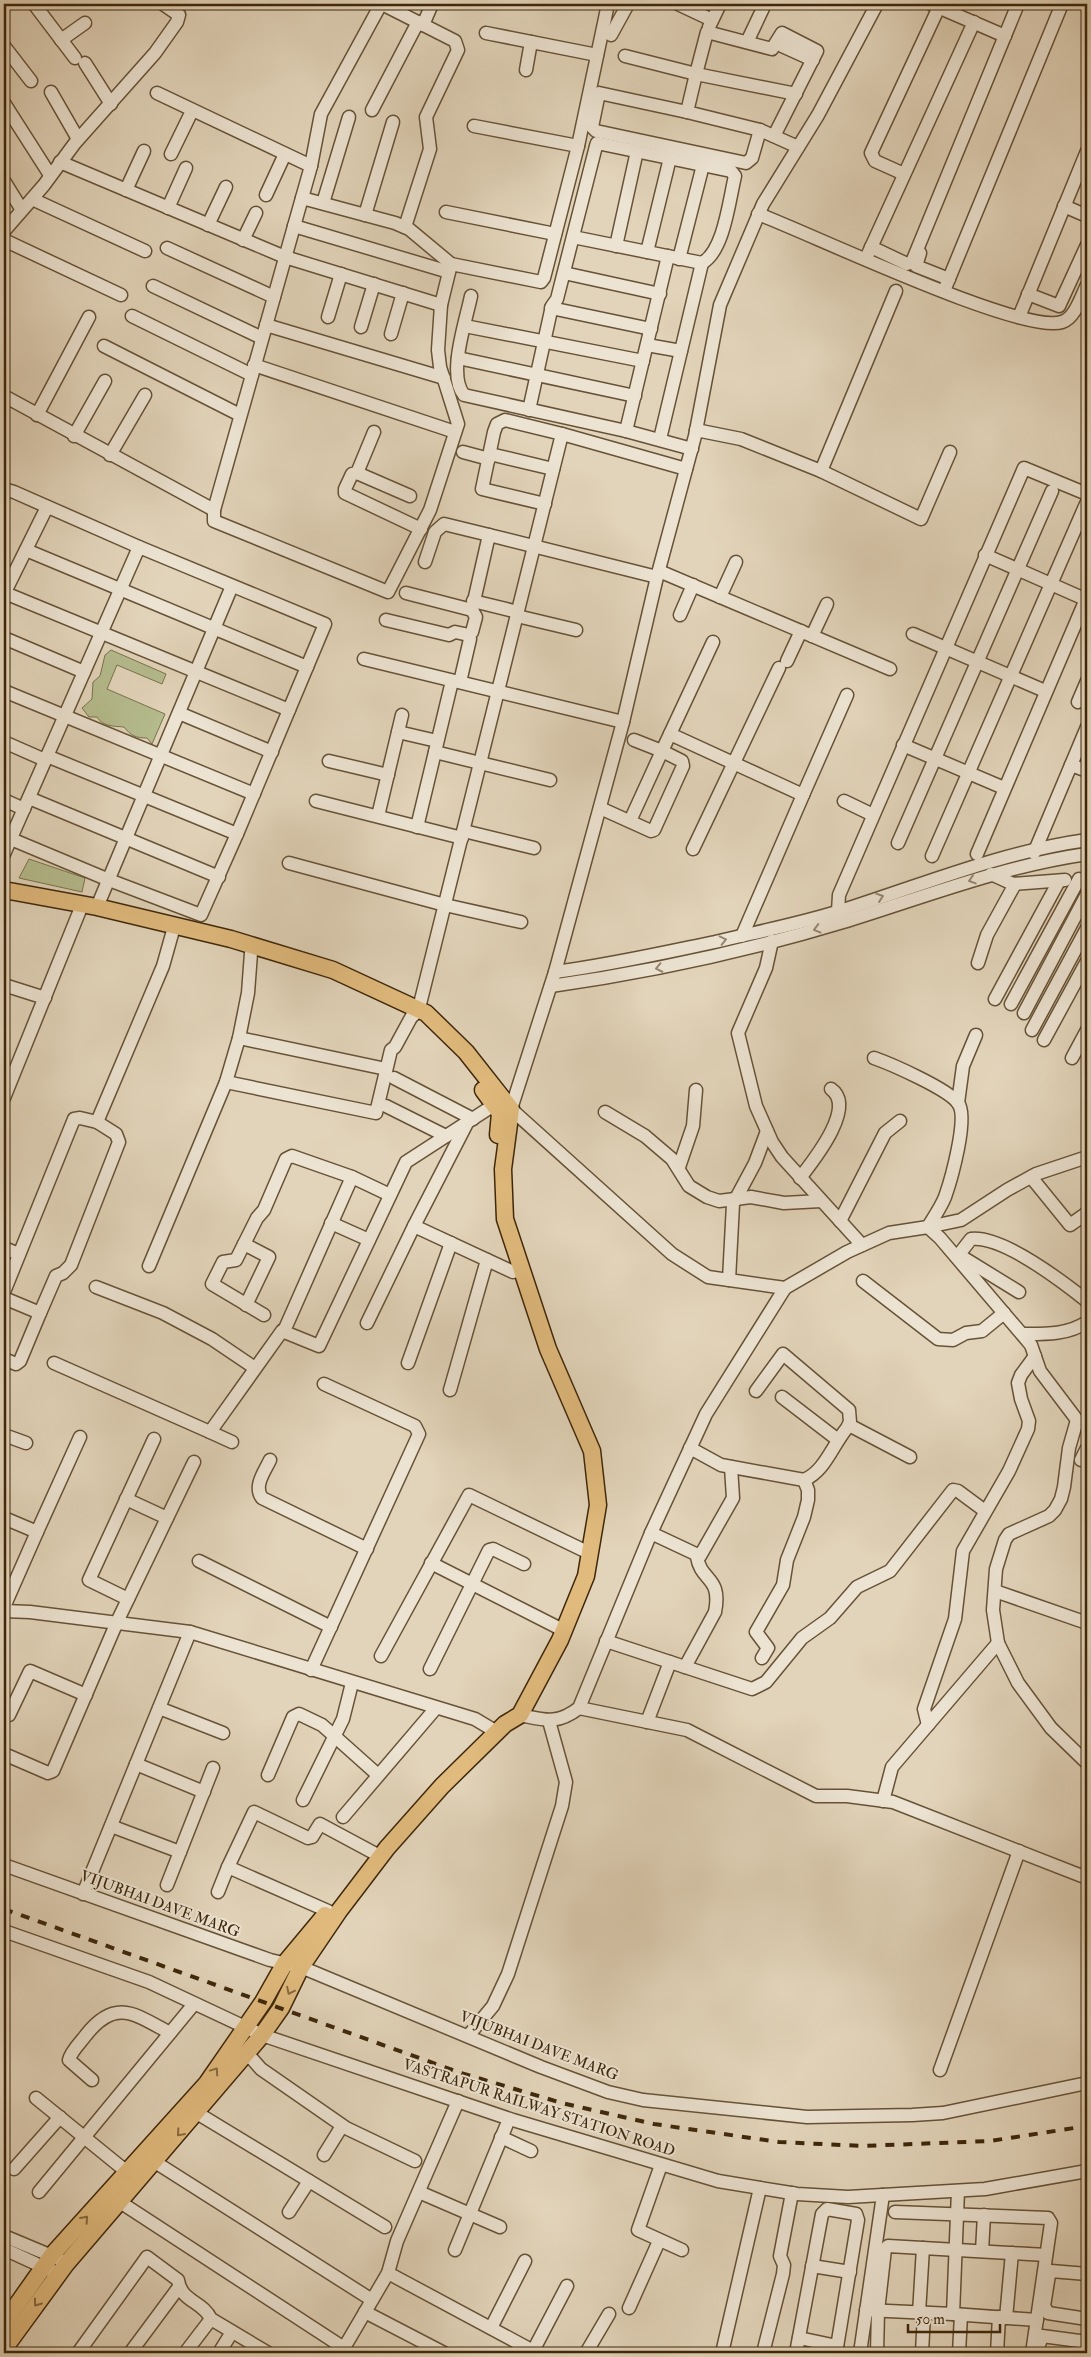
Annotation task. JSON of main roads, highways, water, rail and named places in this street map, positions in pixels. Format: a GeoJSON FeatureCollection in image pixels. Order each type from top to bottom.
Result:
{"type":"FeatureCollection","features":[{"type":"Feature","properties":{"kind":"main road"},"geometry":{"type":"LineString","coordinates":[[4,890],[251,953],[330,977],[415,1013]]}},
{"type":"Feature","properties":{"kind":"main road"},"geometry":{"type":"LineString","coordinates":[[4,898],[76,907],[98,906],[231,939],[333,970],[415,1013],[460,1058],[502,1109],[505,1219],[548,1350],[592,1451],[598,1504],[586,1576],[560,1640],[520,1715],[493,1731],[436,1780],[374,1853],[285,1963],[245,2028],[207,2083],[48,2261],[4,2323]]}},
{"type":"Feature","properties":{"kind":"main road"},"geometry":{"type":"LineString","coordinates":[[4,2349],[62,2269],[262,2035],[281,2008],[301,1967],[339,1911],[387,1848],[442,1786],[514,1710],[557,1627],[579,1574],[590,1504],[585,1453],[541,1352],[513,1272],[498,1220],[496,1169],[502,1109]]}},
{"type":"Feature","properties":{"kind":"railway"},"geometry":{"type":"LineString","coordinates":[[4,1909],[461,2073],[562,2103],[654,2124],[779,2142],[863,2146],[990,2141],[1087,2126]]}}]}
